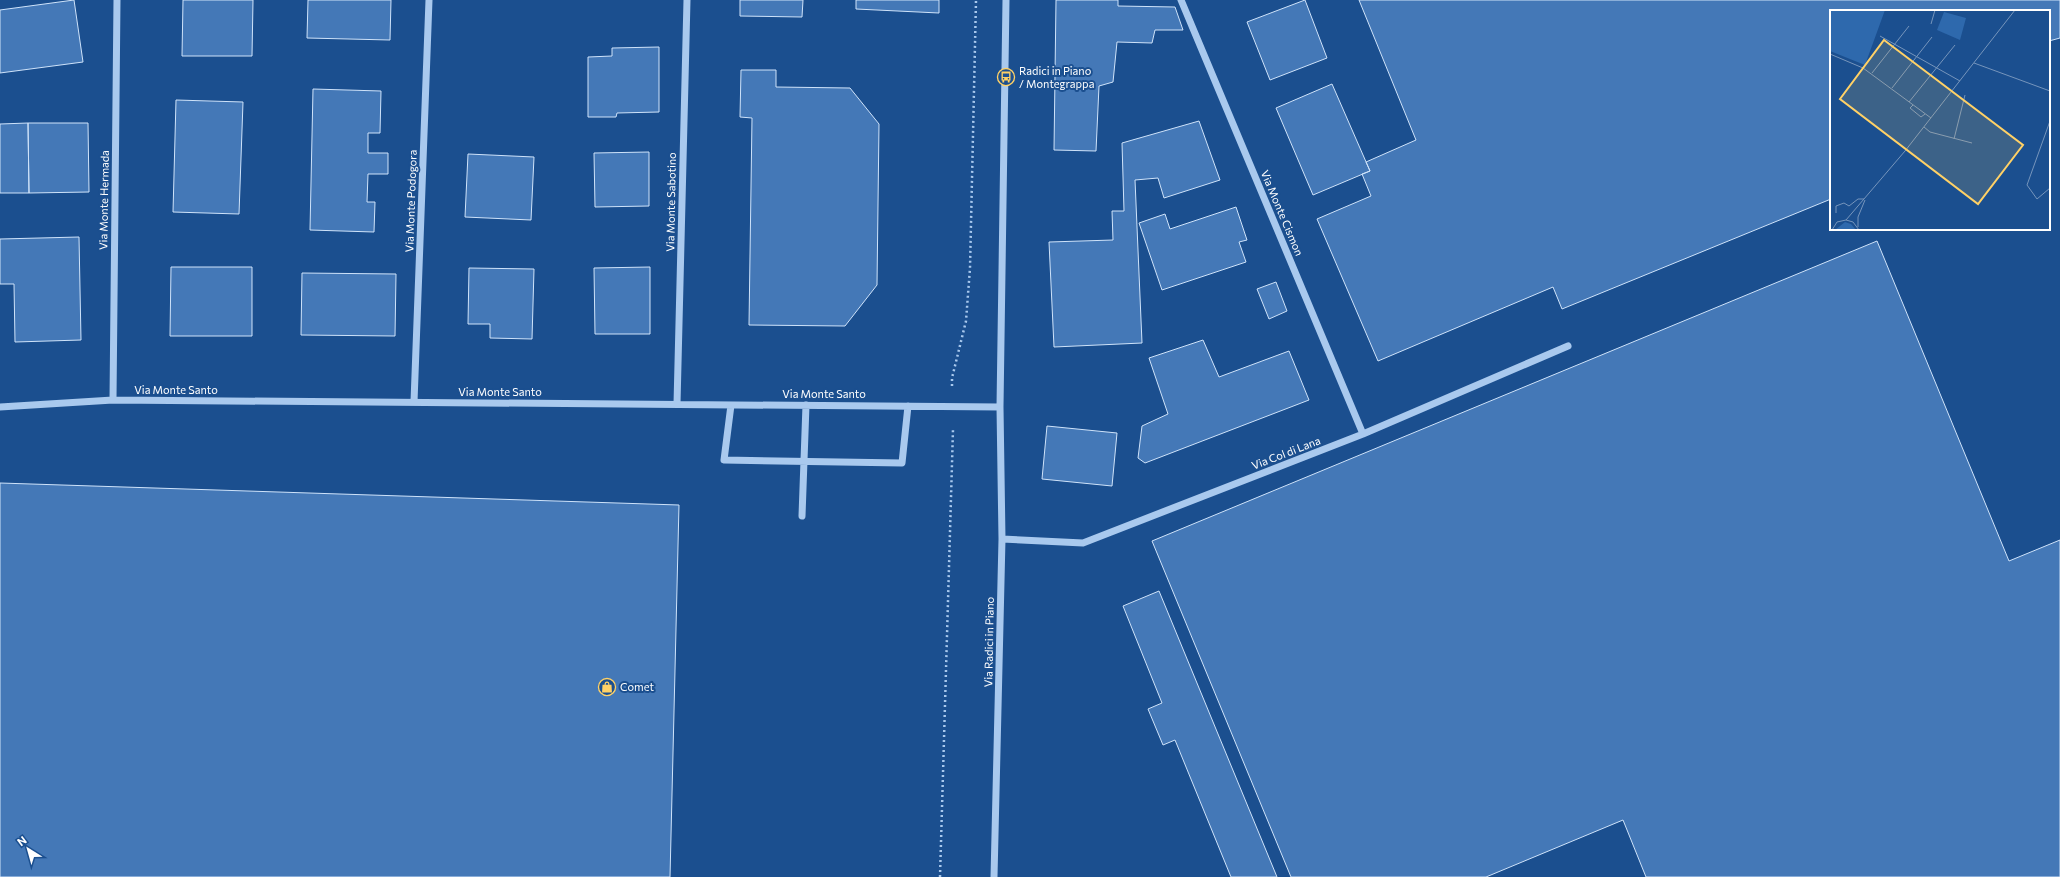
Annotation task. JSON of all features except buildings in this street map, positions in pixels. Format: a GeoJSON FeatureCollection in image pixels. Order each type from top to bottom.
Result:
{"type":"FeatureCollection","features":[{"type":"Feature","properties":{"kind":"street","name":"Via Monte Hermada"},"geometry":{"type":"LineString","coordinates":[[113,400],[117,0]]}},
{"type":"Feature","properties":{"kind":"street","name":"Via Monte Podogora"},"geometry":{"type":"LineString","coordinates":[[414,402],[429,0]]}},
{"type":"Feature","properties":{"kind":"street","name":"Via Monte Sabotino"},"geometry":{"type":"LineString","coordinates":[[677,404],[687,0]]}},
{"type":"Feature","properties":{"kind":"street","name":"Via Radici in Piano"},"geometry":{"type":"LineString","coordinates":[[994,877],[1002,539],[1000,407],[1006,0]]}},
{"type":"Feature","properties":{"kind":"street","name":"Via Monte Cismon"},"geometry":{"type":"LineString","coordinates":[[1181,0],[1363,434]]}},
{"type":"Feature","properties":{"kind":"street","name":"Via Col di Lana"},"geometry":{"type":"LineString","coordinates":[[1002,539],[1083,543],[1363,434],[1568,346]]}},
{"type":"Feature","properties":{"kind":"street","name":"Via Monte Santo"},"geometry":{"type":"LineString","coordinates":[[0,407],[113,400],[1000,407]]}},
{"type":"Feature","properties":{"kind":"street"},"geometry":{"type":"LineString","coordinates":[[731,404],[724,460],[804,460],[902,463],[908,406]]}},
{"type":"Feature","properties":{"kind":"street"},"geometry":{"type":"LineString","coordinates":[[802,516],[806,405]]}},
{"type":"Feature","properties":{"kind":"path"},"geometry":{"type":"LineString","coordinates":[[940,877],[953,406],[952,378],[966,321],[970,268],[976,0]]}},
{"type":"Feature","properties":{"kind":"place","name":"Radici in Piano / Montegrappa"},"geometry":{"type":"Point","coordinates":[1006,77]}},
{"type":"Feature","properties":{"kind":"place","name":"Comet"},"geometry":{"type":"Point","coordinates":[607,687]}}]}
